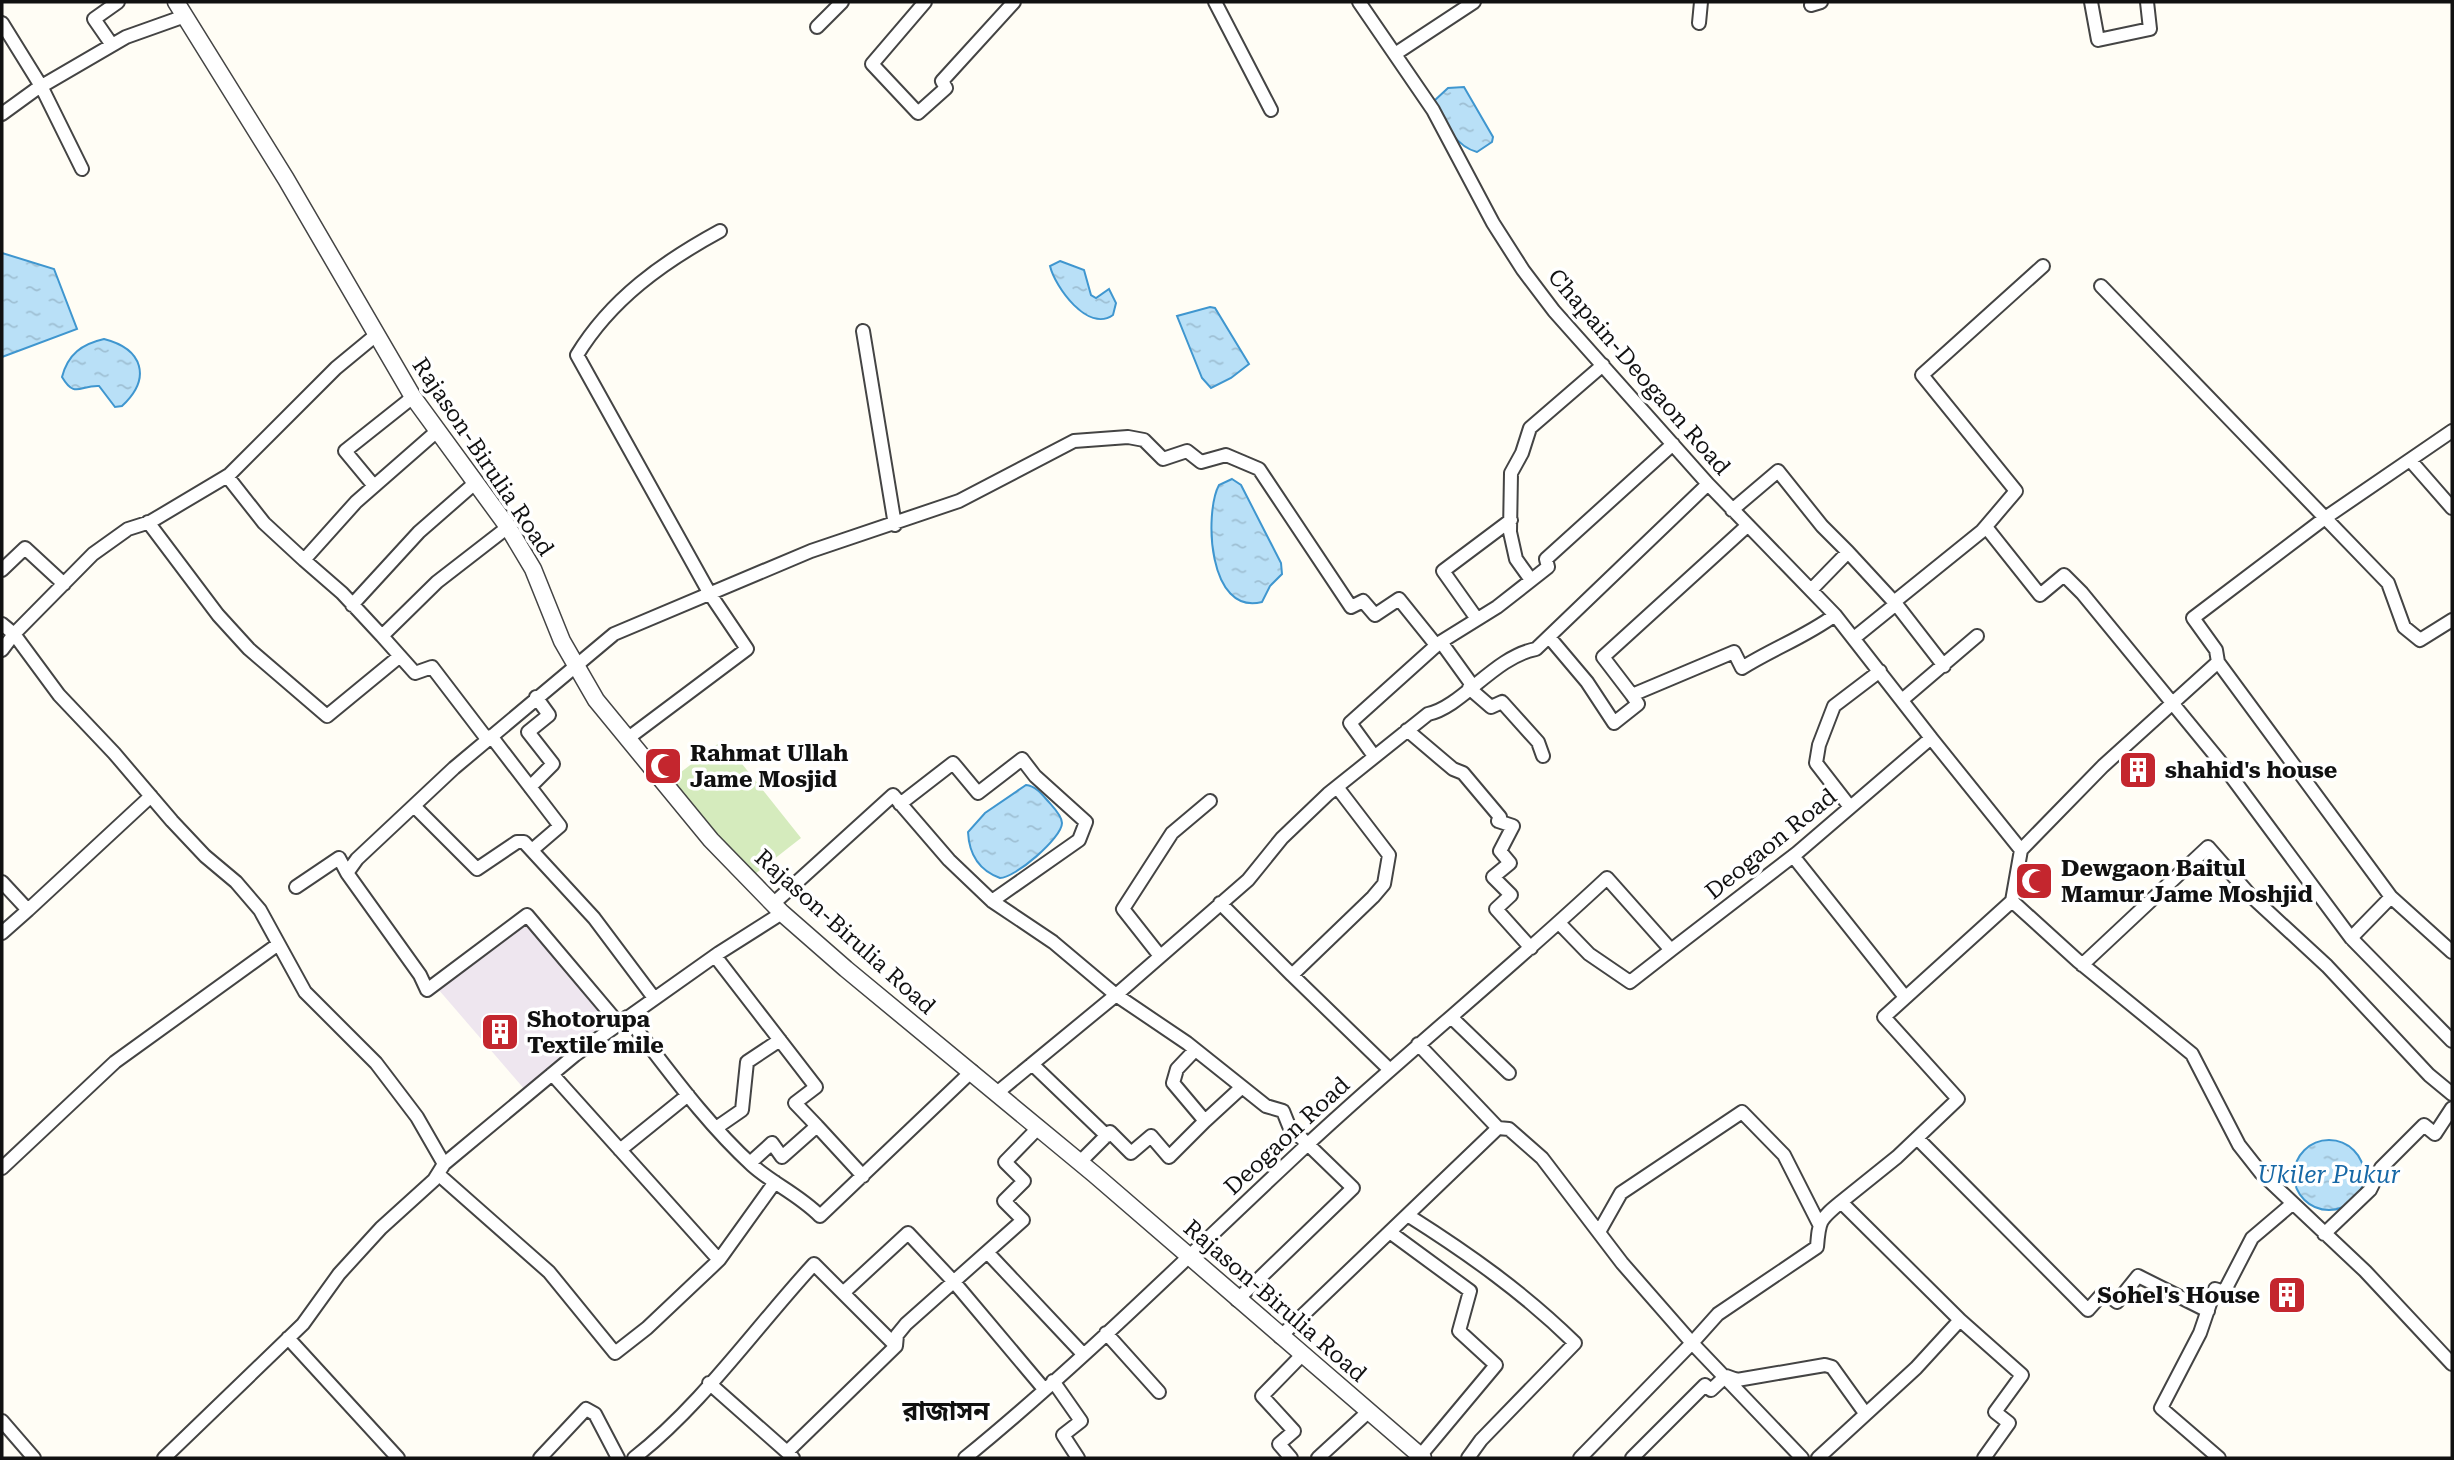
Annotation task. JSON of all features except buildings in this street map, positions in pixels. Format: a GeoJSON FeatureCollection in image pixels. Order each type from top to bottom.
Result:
{"type":"FeatureCollection","features":[{"type":"Feature","properties":{"kind":"street"},"geometry":{"type":"LineString","coordinates":[[112,45],[94,19],[118,2]]}},
{"type":"Feature","properties":{"kind":"street","name":"Rajason-Birulia Road"},"geometry":{"type":"LineString","coordinates":[[176,2],[286,179],[413,397],[508,527],[533,569],[562,641],[596,700],[711,840],[778,908],[846,970],[998,1092],[1421,1457]]}},
{"type":"Feature","properties":{"kind":"street"},"geometry":{"type":"LineString","coordinates":[[817,27],[842,2]]}},
{"type":"Feature","properties":{"kind":"street"},"geometry":{"type":"LineString","coordinates":[[925,2],[872,64],[918,113],[946,88],[942,80],[1014,2]]}},
{"type":"Feature","properties":{"kind":"street"},"geometry":{"type":"LineString","coordinates":[[1215,2],[1271,110]]}},
{"type":"Feature","properties":{"kind":"street","name":"Chapain-Deogaon Road"},"geometry":{"type":"LineString","coordinates":[[1359,2],[1433,110],[1493,223],[1523,271],[1708,484],[1835,615],[1931,738]]}},
{"type":"Feature","properties":{"kind":"street"},"geometry":{"type":"LineString","coordinates":[[1395,54],[1474,2]]}},
{"type":"Feature","properties":{"kind":"street"},"geometry":{"type":"LineString","coordinates":[[1699,23],[1701,2]]}},
{"type":"Feature","properties":{"kind":"street"},"geometry":{"type":"LineString","coordinates":[[2091,2],[2098,40],[2150,29],[2147,2]]}},
{"type":"Feature","properties":{"kind":"street"},"geometry":{"type":"LineString","coordinates":[[2,114],[41,86],[112,45],[185,16]]}},
{"type":"Feature","properties":{"kind":"street"},"geometry":{"type":"LineString","coordinates":[[2,23],[41,86],[82,169]]}},
{"type":"Feature","properties":{"kind":"street"},"geometry":{"type":"LineString","coordinates":[[627,739],[747,649],[710,594],[577,355],[594,327],[622,297],[686,249],[720,231]]}},
{"type":"Feature","properties":{"kind":"street"},"geometry":{"type":"LineString","coordinates":[[1854,638],[1986,527],[2017,491],[1922,375],[2043,266]]}},
{"type":"Feature","properties":{"kind":"street"},"geometry":{"type":"LineString","coordinates":[[2101,286],[2388,583],[2404,627],[2420,640],[2452,620]]}},
{"type":"Feature","properties":{"kind":"street"},"geometry":{"type":"LineString","coordinates":[[863,331],[894,525]]}},
{"type":"Feature","properties":{"kind":"street"},"geometry":{"type":"LineString","coordinates":[[2,650],[14,634],[93,554],[128,528],[148,522],[227,476],[336,369],[376,335]]}},
{"type":"Feature","properties":{"kind":"street"},"geometry":{"type":"LineString","coordinates":[[1531,580],[1516,559],[1511,520],[1511,473],[1530,428],[1604,365]]}},
{"type":"Feature","properties":{"kind":"street"},"geometry":{"type":"LineString","coordinates":[[374,486],[345,451],[413,397]]}},
{"type":"Feature","properties":{"kind":"street"},"geometry":{"type":"LineString","coordinates":[[2452,431],[2325,519],[2193,618],[2216,650],[2218,662],[2390,897],[2452,952]]}},
{"type":"Feature","properties":{"kind":"street"},"geometry":{"type":"LineString","coordinates":[[304,560],[374,486],[436,432]]}},
{"type":"Feature","properties":{"kind":"street"},"geometry":{"type":"LineString","coordinates":[[348,873],[357,859],[489,738],[614,634],[811,551],[894,525],[984,491],[1032,461],[1074,441],[1128,437],[1144,440],[1163,459],[1187,451],[1200,462],[1226,455],[1259,469],[1351,607],[1363,601],[1375,615],[1399,599],[1491,707],[1502,702],[1538,742],[1543,756]]}},
{"type":"Feature","properties":{"kind":"street"},"geometry":{"type":"LineString","coordinates":[[1374,757],[1350,723],[1438,644],[1548,567],[1546,559],[1673,444]]}},
{"type":"Feature","properties":{"kind":"street"},"geometry":{"type":"LineString","coordinates":[[2410,460],[2452,508]]}},
{"type":"Feature","properties":{"kind":"street"},"geometry":{"type":"LineString","coordinates":[[1732,510],[1778,471],[1822,526],[1895,603],[1944,666]]}},
{"type":"Feature","properties":{"kind":"street"},"geometry":{"type":"LineString","coordinates":[[227,476],[258,516],[352,605],[415,673],[432,667],[530,787],[560,826],[531,850]]}},
{"type":"Feature","properties":{"kind":"street"},"geometry":{"type":"LineString","coordinates":[[352,605],[418,532],[475,483]]}},
{"type":"Feature","properties":{"kind":"street"},"geometry":{"type":"LineString","coordinates":[[998,1092],[1116,995],[1248,880],[1282,838],[1337,787],[1428,714],[1440,712],[1471,686],[1522,652],[1536,649],[1708,484]]}},
{"type":"Feature","properties":{"kind":"street"},"geometry":{"type":"LineString","coordinates":[[1477,619],[1443,571],[1511,520]]}},
{"type":"Feature","properties":{"kind":"street"},"geometry":{"type":"LineString","coordinates":[[148,522],[218,615],[241,641],[327,716],[400,656]]}},
{"type":"Feature","properties":{"kind":"street"},"geometry":{"type":"LineString","coordinates":[[1549,637],[1587,682],[1614,723],[1638,704],[1603,657],[1747,526]]}},
{"type":"Feature","properties":{"kind":"street"},"geometry":{"type":"LineString","coordinates":[[382,636],[437,582],[508,527]]}},
{"type":"Feature","properties":{"kind":"street"},"geometry":{"type":"LineString","coordinates":[[1986,527],[2040,595],[2064,575],[2173,701],[2351,939],[2452,1041]]}},
{"type":"Feature","properties":{"kind":"street"},"geometry":{"type":"LineString","coordinates":[[2,570],[25,548],[64,584]]}},
{"type":"Feature","properties":{"kind":"street"},"geometry":{"type":"LineString","coordinates":[[1811,590],[1848,552]]}},
{"type":"Feature","properties":{"kind":"street"},"geometry":{"type":"LineString","coordinates":[[1632,695],[1734,652],[1742,667],[1782,643],[1818,628],[1835,615]]}},
{"type":"Feature","properties":{"kind":"street"},"geometry":{"type":"LineString","coordinates":[[2,624],[14,634],[59,695],[205,856],[236,882],[260,911],[305,992],[385,1074],[417,1117],[441,1169],[549,1272],[615,1353],[647,1328],[719,1260],[775,1182]]}},
{"type":"Feature","properties":{"kind":"street"},"geometry":{"type":"LineString","coordinates":[[1902,701],[1977,636]]}},
{"type":"Feature","properties":{"kind":"street"},"geometry":{"type":"LineString","coordinates":[[1819,1224],[1840,1202],[1917,1138],[1958,1099],[1884,1017],[2012,901],[2021,850],[2103,766],[2218,662]]}},
{"type":"Feature","properties":{"kind":"street"},"geometry":{"type":"LineString","coordinates":[[1850,807],[1816,763],[1819,744],[1834,706],[1880,671]]}},
{"type":"Feature","properties":{"kind":"street"},"geometry":{"type":"LineString","coordinates":[[530,787],[553,764],[528,732],[548,715],[536,697]]}},
{"type":"Feature","properties":{"kind":"street"},"geometry":{"type":"LineString","coordinates":[[1408,730],[1452,769],[1463,773],[1500,817],[1498,821],[1513,826],[1500,851],[1510,863],[1493,877],[1511,895],[1496,909],[1531,948]]}},
{"type":"Feature","properties":{"kind":"street"},"geometry":{"type":"LineString","coordinates":[[1931,738],[2021,850]]}},
{"type":"Feature","properties":{"kind":"street","name":"Deogaon Road"},"geometry":{"type":"LineString","coordinates":[[965,1458],[1106,1334],[1418,1044],[1531,948],[1607,877],[1671,950],[1793,856],[1931,738]]}},
{"type":"Feature","properties":{"kind":"street"},"geometry":{"type":"LineString","coordinates":[[900,804],[953,762],[978,793],[1022,759],[1035,776],[1086,822],[1079,840],[992,901]]}},
{"type":"Feature","properties":{"kind":"street"},"geometry":{"type":"LineString","coordinates":[[1292,975],[1384,884],[1389,855],[1337,787]]}},
{"type":"Feature","properties":{"kind":"street"},"geometry":{"type":"LineString","coordinates":[[164,1458],[303,1324],[348,1265],[441,1169],[552,1074],[778,908],[892,795],[949,860],[992,901],[1053,942],[1116,995],[1195,1050],[1266,1106],[1283,1111],[1289,1126],[1353,1188],[1237,1300]]}},
{"type":"Feature","properties":{"kind":"street"},"geometry":{"type":"LineString","coordinates":[[2,933],[151,796]]}},
{"type":"Feature","properties":{"kind":"street"},"geometry":{"type":"LineString","coordinates":[[1160,956],[1123,909],[1172,833],[1210,801]]}},
{"type":"Feature","properties":{"kind":"street"},"geometry":{"type":"LineString","coordinates":[[414,806],[477,869],[517,842],[524,842],[594,918],[654,998]]}},
{"type":"Feature","properties":{"kind":"street"},"geometry":{"type":"LineString","coordinates":[[2082,965],[2208,846],[2250,895],[2327,966],[2429,1075],[2452,1094]]}},
{"type":"Feature","properties":{"kind":"street"},"geometry":{"type":"LineString","coordinates":[[1793,856],[1905,997]]}},
{"type":"Feature","properties":{"kind":"street"},"geometry":{"type":"LineString","coordinates":[[296,887],[339,858],[420,975],[427,990],[527,915],[750,1163],[799,1196],[820,1216],[972,1071]]}},
{"type":"Feature","properties":{"kind":"street"},"geometry":{"type":"LineString","coordinates":[[2,882],[28,910]]}},
{"type":"Feature","properties":{"kind":"street"},"geometry":{"type":"LineString","coordinates":[[2351,939],[2390,897]]}},
{"type":"Feature","properties":{"kind":"street"},"geometry":{"type":"LineString","coordinates":[[2012,901],[2082,965],[2192,1054],[2239,1145],[2291,1204],[2365,1271],[2452,1364]]}},
{"type":"Feature","properties":{"kind":"street"},"geometry":{"type":"LineString","coordinates":[[1220,903],[1390,1070]]}},
{"type":"Feature","properties":{"kind":"street"},"geometry":{"type":"LineString","coordinates":[[1559,923],[1589,954],[1630,982],[1671,950]]}},
{"type":"Feature","properties":{"kind":"street"},"geometry":{"type":"LineString","coordinates":[[2,1168],[115,1062],[277,945]]}},
{"type":"Feature","properties":{"kind":"street"},"geometry":{"type":"LineString","coordinates":[[715,956],[816,1087],[795,1103],[863,1176]]}},
{"type":"Feature","properties":{"kind":"street"},"geometry":{"type":"LineString","coordinates":[[1451,1018],[1509,1073]]}},
{"type":"Feature","properties":{"kind":"street"},"geometry":{"type":"LineString","coordinates":[[716,1128],[742,1110],[747,1062],[780,1040]]}},
{"type":"Feature","properties":{"kind":"street"},"geometry":{"type":"LineString","coordinates":[[1418,1044],[1498,1128],[1509,1129],[1542,1158],[1598,1231],[1692,1343],[1802,1458]]}},
{"type":"Feature","properties":{"kind":"street"},"geometry":{"type":"LineString","coordinates":[[1195,1050],[1177,1069],[1172,1083],[1205,1121]]}},
{"type":"Feature","properties":{"kind":"street"},"geometry":{"type":"LineString","coordinates":[[1032,1064],[1107,1136]]}},
{"type":"Feature","properties":{"kind":"street"},"geometry":{"type":"LineString","coordinates":[[552,1074],[719,1260]]}},
{"type":"Feature","properties":{"kind":"street"},"geometry":{"type":"LineString","coordinates":[[1080,1162],[1110,1132],[1131,1153],[1151,1136],[1169,1157],[1242,1087]]}},
{"type":"Feature","properties":{"kind":"street"},"geometry":{"type":"LineString","coordinates":[[620,1150],[688,1095]]}},
{"type":"Feature","properties":{"kind":"street"},"geometry":{"type":"LineString","coordinates":[[2324,1234],[2370,1190],[2381,1168],[2424,1125],[2435,1134],[2452,1108]]}},
{"type":"Feature","properties":{"kind":"street"},"geometry":{"type":"LineString","coordinates":[[1580,1458],[1718,1314],[1817,1247],[1819,1224],[1784,1155],[1742,1111],[1621,1194],[1598,1231]]}},
{"type":"Feature","properties":{"kind":"street"},"geometry":{"type":"LineString","coordinates":[[750,1163],[772,1143],[782,1157],[817,1126]]}},
{"type":"Feature","properties":{"kind":"street"},"geometry":{"type":"LineString","coordinates":[[709,1383],[790,1455],[896,1346],[897,1335],[906,1325],[1023,1220],[1004,1201],[1024,1181],[1005,1162],[1039,1127]]}},
{"type":"Feature","properties":{"kind":"street"},"geometry":{"type":"LineString","coordinates":[[1280,1337],[1498,1128]]}},
{"type":"Feature","properties":{"kind":"street"},"geometry":{"type":"LineString","coordinates":[[1917,1138],[2088,1310],[2104,1292],[2116,1302],[2138,1276],[2208,1311]]}},
{"type":"Feature","properties":{"kind":"street"},"geometry":{"type":"LineString","coordinates":[[1840,1202],[1960,1320],[2022,1374],[1995,1412],[2009,1423],[1984,1458]]}},
{"type":"Feature","properties":{"kind":"street"},"geometry":{"type":"LineString","coordinates":[[2219,1458],[2161,1408],[2200,1333],[2215,1289],[2224,1292],[2252,1238],[2291,1204]]}},
{"type":"Feature","properties":{"kind":"street"},"geometry":{"type":"LineString","coordinates":[[1409,1216],[1477,1259],[1525,1297],[1575,1343],[1468,1458]]}},
{"type":"Feature","properties":{"kind":"street"},"geometry":{"type":"LineString","coordinates":[[843,1293],[908,1233],[1081,1420],[1063,1434],[1078,1458]]}},
{"type":"Feature","properties":{"kind":"street"},"geometry":{"type":"LineString","coordinates":[[1391,1233],[1470,1291],[1459,1331],[1496,1365],[1421,1457]]}},
{"type":"Feature","properties":{"kind":"street"},"geometry":{"type":"LineString","coordinates":[[987,1252],[1083,1354]]}},
{"type":"Feature","properties":{"kind":"street"},"geometry":{"type":"LineString","coordinates":[[634,1458],[682,1417],[814,1264],[896,1346]]}},
{"type":"Feature","properties":{"kind":"street"},"geometry":{"type":"LineString","coordinates":[[1818,1458],[1916,1368],[1960,1320]]}},
{"type":"Feature","properties":{"kind":"street"},"geometry":{"type":"LineString","coordinates":[[1106,1334],[1158,1392]]}},
{"type":"Feature","properties":{"kind":"street"},"geometry":{"type":"LineString","coordinates":[[289,1338],[398,1458]]}},
{"type":"Feature","properties":{"kind":"street"},"geometry":{"type":"LineString","coordinates":[[1291,1458],[1279,1444],[1294,1431],[1262,1396],[1302,1355]]}},
{"type":"Feature","properties":{"kind":"street"},"geometry":{"type":"LineString","coordinates":[[1726,1376],[1737,1380],[1811,1367],[1832,1367],[1864,1413]]}},
{"type":"Feature","properties":{"kind":"street"},"geometry":{"type":"LineString","coordinates":[[1632,1458],[1705,1385],[1711,1390],[1726,1376]]}},
{"type":"Feature","properties":{"kind":"street"},"geometry":{"type":"LineString","coordinates":[[540,1458],[586,1409],[595,1414],[618,1458]]}},
{"type":"Feature","properties":{"kind":"street"},"geometry":{"type":"LineString","coordinates":[[1318,1458],[1368,1412]]}},
{"type":"Feature","properties":{"kind":"street"},"geometry":{"type":"LineString","coordinates":[[2,1421],[34,1458]]}},
{"type":"Feature","properties":{"kind":"shaded area","name":"Shotorupa Textile mile"},"geometry":{"type":"Polygon","coordinates":[[[525,919],[613,1025],[526,1091],[438,989],[525,919]]]}},
{"type":"Feature","properties":{"kind":"green space"},"geometry":{"type":"Polygon","coordinates":[[[723,740],[801,838],[746,881],[668,782],[723,740]]]}},
{"type":"Feature","properties":{"kind":"water"},"geometry":{"type":"Polygon","coordinates":[[[1464,87],[1493,137],[1492,142],[1477,152],[1456,139],[1434,101],[1448,88],[1464,87]]]}},
{"type":"Feature","properties":{"kind":"water"},"geometry":{"type":"Polygon","coordinates":[[[2,253],[54,269],[77,329],[2,357],[2,253]]]}},
{"type":"Feature","properties":{"kind":"water"},"geometry":{"type":"Polygon","coordinates":[[[1060,261],[1084,270],[1091,295],[1096,298],[1109,289],[1116,303],[1113,315],[1103,319],[1093,318],[1074,305],[1058,285],[1050,266],[1060,261]]]}},
{"type":"Feature","properties":{"kind":"water"},"geometry":{"type":"Polygon","coordinates":[[[1215,308],[1249,364],[1231,378],[1211,388],[1202,378],[1177,316],[1215,308]]]}},
{"type":"Feature","properties":{"kind":"water"},"geometry":{"type":"Polygon","coordinates":[[[104,339],[127,350],[135,357],[139,366],[137,385],[122,406],[115,407],[99,386],[74,389],[62,377],[68,362],[77,351],[104,339]]]}},
{"type":"Feature","properties":{"kind":"water"},"geometry":{"type":"Polygon","coordinates":[[[1232,479],[1241,485],[1281,563],[1282,574],[1270,586],[1262,602],[1244,602],[1230,594],[1221,579],[1215,559],[1212,538],[1214,499],[1219,485],[1232,479]]]}},
{"type":"Feature","properties":{"kind":"water"},"geometry":{"type":"Polygon","coordinates":[[[1026,785],[1035,788],[1042,795],[1059,814],[1062,823],[1054,838],[1037,856],[1016,872],[1000,878],[992,875],[976,860],[970,847],[968,832],[985,813],[1026,785]]]}},
{"type":"Feature","properties":{"kind":"water","name":"Ukiler Pukur"},"geometry":{"type":"Polygon","coordinates":[[[2322,1140],[2336,1140],[2349,1145],[2359,1155],[2364,1175],[2359,1195],[2349,1205],[2336,1210],[2322,1210],[2309,1205],[2299,1195],[2294,1182],[2294,1168],[2299,1155],[2309,1145],[2322,1140]]]}},
{"type":"Feature","properties":{"kind":"place","name":"Rahmat Ullah Jame Mosjid"},"geometry":{"type":"Point","coordinates":[663,766]}},
{"type":"Feature","properties":{"kind":"place","name":"shahid's house"},"geometry":{"type":"Point","coordinates":[2138,770]}},
{"type":"Feature","properties":{"kind":"place","name":"Dewgaon Baitul Mamur Jame Moshjid"},"geometry":{"type":"Point","coordinates":[2034,881]}},
{"type":"Feature","properties":{"kind":"place","name":"Shotorupa Textile mile"},"geometry":{"type":"Point","coordinates":[500,1032]}},
{"type":"Feature","properties":{"kind":"place","name":"Sohel's House"},"geometry":{"type":"Point","coordinates":[2287,1295]}},
{"type":"Feature","properties":{"kind":"district","name":"রাজাসন"},"geometry":{"type":"Point","coordinates":[946,1411]}}]}
